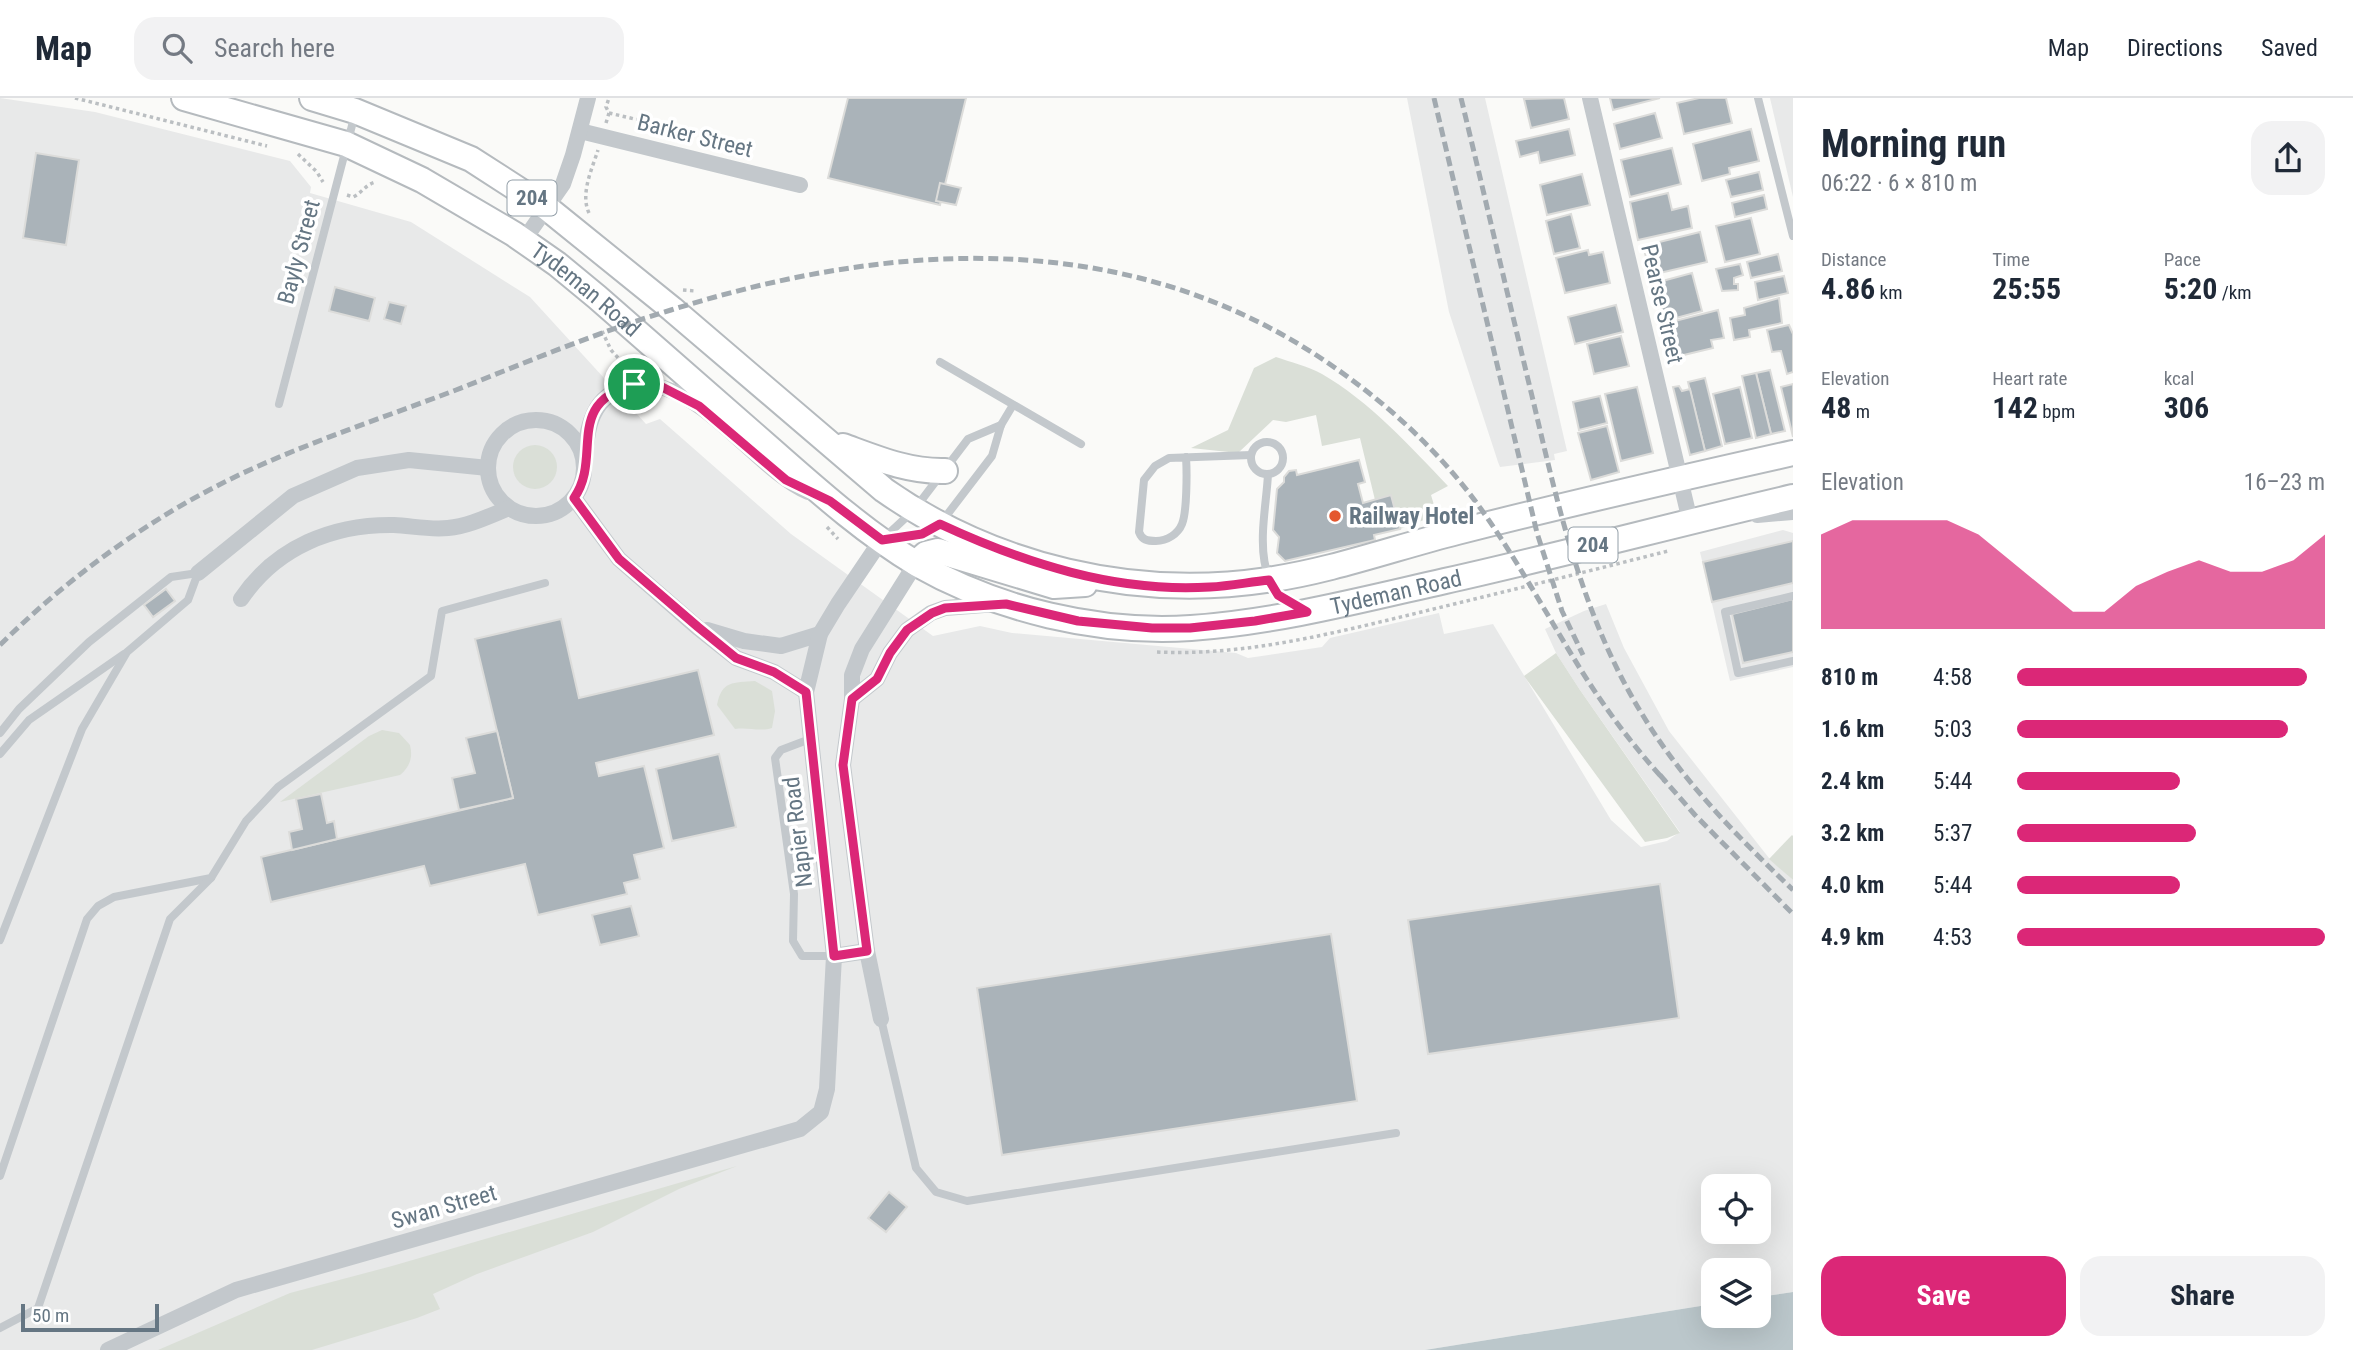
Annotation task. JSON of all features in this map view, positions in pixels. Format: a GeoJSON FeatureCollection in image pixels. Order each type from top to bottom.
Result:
{"type":"FeatureCollection","features":[{"type":"Feature","properties":{"kind":"main road","name":"Tydeman Road"},"geometry":{"type":"LineString","coordinates":[[184,98],[346,145],[422,180],[524,240],[597,297],[825,511],[882,540],[916,563],[1006,604],[1078,621],[1152,628],[1190,628],[1255,621],[1307,612],[1497,569],[1793,497]]}},
{"type":"Feature","properties":{"kind":"main road","name":"Tydeman Road"},"geometry":{"type":"LineString","coordinates":[[312,98],[355,111],[471,159],[547,208],[673,309],[884,489],[940,524],[1031,562],[1072,573],[1149,586],[1208,587],[1269,580],[1458,532],[1793,453]]}},
{"type":"Feature","properties":{"kind":"main road"},"geometry":{"type":"LineString","coordinates":[[825,440],[886,462],[925,471],[945,471]]}},
{"type":"Feature","properties":{"kind":"main road"},"geometry":{"type":"LineString","coordinates":[[916,563],[926,554],[938,551],[1054,586],[1118,582]]}},
{"type":"Feature","properties":{"kind":"street"},"geometry":{"type":"LineString","coordinates":[[524,240],[566,177],[588,98]]}},
{"type":"Feature","properties":{"kind":"street","name":"Pearse Street"},"geometry":{"type":"LineString","coordinates":[[1590,98],[1690,521]]}},
{"type":"Feature","properties":{"kind":"street","name":"Barker Street"},"geometry":{"type":"LineString","coordinates":[[580,131],[800,185]]}},
{"type":"Feature","properties":{"kind":"street"},"geometry":{"type":"LineString","coordinates":[[584,468],[578,444],[567,432],[536,420],[512,427],[499,438],[491,452],[488,468],[492,488],[509,508],[526,515],[544,516],[561,509],[574,498],[580,487],[584,468],[586,436],[593,415],[602,401],[612,393],[634,384],[662,387],[699,406],[825,511]]}},
{"type":"Feature","properties":{"kind":"street"},"geometry":{"type":"LineString","coordinates":[[198,573],[293,496],[357,468],[409,460],[488,468]]}},
{"type":"Feature","properties":{"kind":"street"},"geometry":{"type":"LineString","coordinates":[[574,498],[619,559],[698,627],[736,658],[774,672],[806,692]]}},
{"type":"Feature","properties":{"kind":"street"},"geometry":{"type":"LineString","coordinates":[[241,598],[253,582],[281,558],[304,542],[333,531],[364,525],[446,529],[463,526],[509,508]]}},
{"type":"Feature","properties":{"kind":"street"},"geometry":{"type":"LineString","coordinates":[[1690,521],[1793,512]]}},
{"type":"Feature","properties":{"kind":"street","name":"Napier Road"},"geometry":{"type":"LineString","coordinates":[[800,1129],[821,1112],[827,1089],[834,956],[806,692],[820,634],[882,540]]}},
{"type":"Feature","properties":{"kind":"street"},"geometry":{"type":"LineString","coordinates":[[881,1019],[867,951],[843,765],[852,699],[852,675],[862,649],[916,563]]}},
{"type":"Feature","properties":{"kind":"street"},"geometry":{"type":"LineString","coordinates":[[852,699],[877,679],[890,653],[907,630],[932,613],[945,608],[1006,604]]}},
{"type":"Feature","properties":{"kind":"street"},"geometry":{"type":"LineString","coordinates":[[698,627],[744,641],[781,646],[820,634]]}},
{"type":"Feature","properties":{"kind":"street"},"geometry":{"type":"LineString","coordinates":[[834,956],[867,951]]}},
{"type":"Feature","properties":{"kind":"street","name":"Swan Street"},"geometry":{"type":"LineString","coordinates":[[108,1350],[236,1290],[800,1129]]}},
{"type":"Feature","properties":{"kind":"lane"},"geometry":{"type":"LineString","coordinates":[[1758,98],[1793,236]]}},
{"type":"Feature","properties":{"kind":"lane","name":"Bayly Street"},"geometry":{"type":"LineString","coordinates":[[279,404],[355,111]]}},
{"type":"Feature","properties":{"kind":"lane"},"geometry":{"type":"LineString","coordinates":[[1782,194],[1793,191]]}},
{"type":"Feature","properties":{"kind":"lane"},"geometry":{"type":"LineString","coordinates":[[940,362],[1081,444]]}},
{"type":"Feature","properties":{"kind":"lane"},"geometry":{"type":"LineString","coordinates":[[882,540],[922,534],[940,524],[992,456],[1000,425],[1013,405]]}},
{"type":"Feature","properties":{"kind":"lane"},"geometry":{"type":"LineString","coordinates":[[882,540],[915,510],[968,439],[1000,425]]}},
{"type":"Feature","properties":{"kind":"lane"},"geometry":{"type":"LineString","coordinates":[[1266,442],[1280,448],[1283,457],[1280,466],[1268,474],[1255,468],[1251,455],[1256,446],[1266,442]]}},
{"type":"Feature","properties":{"kind":"lane"},"geometry":{"type":"LineString","coordinates":[[1186,457],[1183,523],[1175,535],[1161,541],[1149,541],[1141,537],[1139,531],[1144,480],[1155,466],[1169,458],[1186,457],[1251,455]]}},
{"type":"Feature","properties":{"kind":"lane"},"geometry":{"type":"LineString","coordinates":[[1268,474],[1263,541],[1269,580],[1278,595],[1307,612]]}},
{"type":"Feature","properties":{"kind":"lane"},"geometry":{"type":"LineString","coordinates":[[0,733],[19,709],[89,642],[172,577],[198,573],[188,600],[127,652],[29,720],[0,754]]}},
{"type":"Feature","properties":{"kind":"lane"},"geometry":{"type":"LineString","coordinates":[[0,1328],[38,1308],[170,919],[211,877],[246,821],[278,787],[431,676],[442,611],[545,583]]}},
{"type":"Feature","properties":{"kind":"lane"},"geometry":{"type":"LineString","coordinates":[[1793,596],[1725,612],[1738,673],[1793,661]]}},
{"type":"Feature","properties":{"kind":"lane"},"geometry":{"type":"LineString","coordinates":[[0,940],[82,729],[127,652]]}},
{"type":"Feature","properties":{"kind":"lane"},"geometry":{"type":"LineString","coordinates":[[810,739],[781,750],[775,758],[794,894],[793,941],[802,956],[834,956]]}},
{"type":"Feature","properties":{"kind":"lane"},"geometry":{"type":"LineString","coordinates":[[0,1176],[87,919],[98,906],[114,897],[211,877]]}},
{"type":"Feature","properties":{"kind":"lane"},"geometry":{"type":"LineString","coordinates":[[881,1019],[916,1168],[936,1192],[967,1201],[1396,1133]]}},
{"type":"Feature","properties":{"kind":"path"},"geometry":{"type":"LineString","coordinates":[[75,98],[270,146]]}},
{"type":"Feature","properties":{"kind":"path"},"geometry":{"type":"LineString","coordinates":[[594,222],[585,205],[586,188],[609,113],[606,107],[609,98]]}},
{"type":"Feature","properties":{"kind":"path"},"geometry":{"type":"LineString","coordinates":[[609,113],[673,128],[667,153]]}},
{"type":"Feature","properties":{"kind":"path"},"geometry":{"type":"LineString","coordinates":[[292,152],[300,155],[317,172],[326,189],[353,197],[360,194],[370,183],[378,182]]}},
{"type":"Feature","properties":{"kind":"path"},"geometry":{"type":"LineString","coordinates":[[679,289],[695,290]]}},
{"type":"Feature","properties":{"kind":"path"},"geometry":{"type":"LineString","coordinates":[[599,321],[611,350],[629,369],[634,384]]}},
{"type":"Feature","properties":{"kind":"path"},"geometry":{"type":"LineString","coordinates":[[825,511],[838,538]]}},
{"type":"Feature","properties":{"kind":"shaded area"},"geometry":{"type":"Polygon","coordinates":[[[0,98],[95,112],[290,161],[311,187],[310,193],[411,222],[530,297],[646,424],[660,419],[791,534],[933,636],[980,626],[1012,633],[1236,653],[1248,658],[1322,647],[1330,638],[1439,613],[1444,634],[1493,624],[1611,820],[1641,847],[1667,841],[1680,832],[1580,690],[1556,653],[1545,629],[1606,604],[1624,648],[1669,731],[1769,858],[1793,880],[1793,1292],[1771,1295],[1771,1258],[1701,1258],[1701,1306],[1425,1350],[0,1350],[0,98]]]}},
{"type":"Feature","properties":{"kind":"shaded area"},"geometry":{"type":"Polygon","coordinates":[[[1407,98],[1485,98],[1567,451],[1554,454],[1555,460],[1500,467],[1449,312],[1407,98]]]}},
{"type":"Feature","properties":{"kind":"shaded area"},"geometry":{"type":"Polygon","coordinates":[[[1770,98],[1793,98],[1793,197],[1785,163],[1770,98]]]}},
{"type":"Feature","properties":{"kind":"shaded area"},"geometry":{"type":"Polygon","coordinates":[[[1276,357],[1311,369],[1339,385],[1373,411],[1404,441],[1448,486],[1431,495],[1437,515],[1400,529],[1391,496],[1375,500],[1360,438],[1322,446],[1316,415],[1286,422],[1273,420],[1238,453],[1191,448],[1228,430],[1254,368],[1276,357]]]}},
{"type":"Feature","properties":{"kind":"shaded area"},"geometry":{"type":"Polygon","coordinates":[[[535,445],[551,451],[557,467],[551,483],[535,489],[519,483],[513,467],[519,451],[535,445]]]}},
{"type":"Feature","properties":{"kind":"shaded area"},"geometry":{"type":"Polygon","coordinates":[[[1783,530],[1793,533],[1793,667],[1730,681],[1700,552],[1783,530]]]}},
{"type":"Feature","properties":{"kind":"shaded area"},"geometry":{"type":"Polygon","coordinates":[[[1556,653],[1680,833],[1645,842],[1524,676],[1556,653]]]}},
{"type":"Feature","properties":{"kind":"shaded area"},"geometry":{"type":"Polygon","coordinates":[[[755,681],[772,691],[775,711],[772,728],[735,729],[717,705],[719,697],[730,684],[755,681]]]}},
{"type":"Feature","properties":{"kind":"shaded area"},"geometry":{"type":"Polygon","coordinates":[[[382,730],[399,733],[410,745],[410,762],[400,775],[280,802],[369,736],[382,730]]]}},
{"type":"Feature","properties":{"kind":"shaded area"},"geometry":{"type":"Polygon","coordinates":[[[1793,836],[1793,880],[1769,859],[1793,836]]]}},
{"type":"Feature","properties":{"kind":"shaded area"},"geometry":{"type":"Polygon","coordinates":[[[737,1166],[679,1189],[593,1232],[477,1274],[433,1294],[440,1309],[417,1318],[312,1350],[158,1350],[290,1293],[737,1166]]]}},
{"type":"Feature","properties":{"kind":"shaded area"},"geometry":{"type":"Polygon","coordinates":[[[1793,1292],[1793,1350],[1425,1350],[1701,1306],[1701,1328],[1771,1328],[1771,1295],[1793,1292]]]}},
{"type":"Feature","properties":{"kind":"building"},"geometry":{"type":"Polygon","coordinates":[[[848,98],[966,98],[940,205],[828,178],[848,98]]]}},
{"type":"Feature","properties":{"kind":"building"},"geometry":{"type":"Polygon","coordinates":[[[1564,98],[1569,119],[1531,128],[1524,99],[1564,98]]]}},
{"type":"Feature","properties":{"kind":"building"},"geometry":{"type":"Polygon","coordinates":[[[1610,98],[1660,98],[1613,110],[1610,98]]]}},
{"type":"Feature","properties":{"kind":"building"},"geometry":{"type":"Polygon","coordinates":[[[1699,98],[1726,98],[1732,123],[1684,134],[1677,103],[1699,98]]]}},
{"type":"Feature","properties":{"kind":"building"},"geometry":{"type":"Polygon","coordinates":[[[1655,113],[1662,138],[1620,149],[1614,124],[1655,113]]]}},
{"type":"Feature","properties":{"kind":"building"},"geometry":{"type":"Polygon","coordinates":[[[1569,129],[1575,155],[1540,163],[1538,152],[1520,157],[1516,141],[1569,129]]]}},
{"type":"Feature","properties":{"kind":"building"},"geometry":{"type":"Polygon","coordinates":[[[1751,129],[1759,161],[1729,168],[1730,174],[1702,181],[1693,144],[1751,129]]]}},
{"type":"Feature","properties":{"kind":"building"},"geometry":{"type":"Polygon","coordinates":[[[1672,148],[1681,184],[1630,197],[1621,160],[1672,148]]]}},
{"type":"Feature","properties":{"kind":"building"},"geometry":{"type":"Polygon","coordinates":[[[36,153],[79,160],[66,245],[23,238],[36,153]]]}},
{"type":"Feature","properties":{"kind":"building"},"geometry":{"type":"Polygon","coordinates":[[[1759,172],[1763,190],[1731,197],[1726,180],[1759,172]]]}},
{"type":"Feature","properties":{"kind":"building"},"geometry":{"type":"Polygon","coordinates":[[[1582,174],[1590,205],[1547,215],[1540,185],[1582,174]]]}},
{"type":"Feature","properties":{"kind":"building"},"geometry":{"type":"Polygon","coordinates":[[[940,183],[961,188],[956,205],[936,201],[940,183]]]}},
{"type":"Feature","properties":{"kind":"building"},"geometry":{"type":"Polygon","coordinates":[[[1668,193],[1672,210],[1688,206],[1692,228],[1638,240],[1630,202],[1668,193]]]}},
{"type":"Feature","properties":{"kind":"building"},"geometry":{"type":"Polygon","coordinates":[[[1764,195],[1767,209],[1735,217],[1732,203],[1764,195]]]}},
{"type":"Feature","properties":{"kind":"building"},"geometry":{"type":"Polygon","coordinates":[[[1571,214],[1580,248],[1554,254],[1546,221],[1571,214]]]}},
{"type":"Feature","properties":{"kind":"building"},"geometry":{"type":"Polygon","coordinates":[[[1751,218],[1760,254],[1725,262],[1716,226],[1751,218]]]}},
{"type":"Feature","properties":{"kind":"building"},"geometry":{"type":"Polygon","coordinates":[[[1700,232],[1707,262],[1651,275],[1643,246],[1700,232]]]}},
{"type":"Feature","properties":{"kind":"building"},"geometry":{"type":"Polygon","coordinates":[[[1588,250],[1589,255],[1603,252],[1610,283],[1565,293],[1556,258],[1588,250]]]}},
{"type":"Feature","properties":{"kind":"building"},"geometry":{"type":"Polygon","coordinates":[[[1778,254],[1782,271],[1751,278],[1747,262],[1778,254]]]}},
{"type":"Feature","properties":{"kind":"building"},"geometry":{"type":"Polygon","coordinates":[[[1740,264],[1743,275],[1734,278],[1738,290],[1722,291],[1716,269],[1740,264]]]}},
{"type":"Feature","properties":{"kind":"building"},"geometry":{"type":"Polygon","coordinates":[[[1692,273],[1702,311],[1665,321],[1655,283],[1692,273]]]}},
{"type":"Feature","properties":{"kind":"building"},"geometry":{"type":"Polygon","coordinates":[[[1784,276],[1788,293],[1758,300],[1755,282],[1784,276]]]}},
{"type":"Feature","properties":{"kind":"building"},"geometry":{"type":"Polygon","coordinates":[[[335,287],[375,298],[369,321],[329,311],[335,287]]]}},
{"type":"Feature","properties":{"kind":"building"},"geometry":{"type":"Polygon","coordinates":[[[1779,298],[1782,323],[1749,330],[1750,337],[1734,340],[1730,318],[1745,315],[1744,308],[1779,298]]]}},
{"type":"Feature","properties":{"kind":"building"},"geometry":{"type":"Polygon","coordinates":[[[389,302],[406,306],[401,324],[384,319],[389,302]]]}},
{"type":"Feature","properties":{"kind":"building"},"geometry":{"type":"Polygon","coordinates":[[[1616,305],[1623,332],[1575,344],[1568,317],[1616,305]]]}},
{"type":"Feature","properties":{"kind":"building"},"geometry":{"type":"Polygon","coordinates":[[[1718,310],[1724,338],[1711,340],[1713,348],[1667,359],[1659,325],[1718,310]]]}},
{"type":"Feature","properties":{"kind":"building"},"geometry":{"type":"Polygon","coordinates":[[[1789,325],[1793,334],[1793,372],[1787,374],[1781,351],[1772,352],[1767,330],[1789,325]]]}},
{"type":"Feature","properties":{"kind":"building"},"geometry":{"type":"Polygon","coordinates":[[[1621,336],[1629,366],[1594,374],[1587,344],[1621,336]]]}},
{"type":"Feature","properties":{"kind":"building"},"geometry":{"type":"Polygon","coordinates":[[[1770,370],[1785,431],[1771,434],[1756,373],[1770,370]]]}},
{"type":"Feature","properties":{"kind":"building"},"geometry":{"type":"Polygon","coordinates":[[[1756,373],[1771,434],[1756,438],[1742,376],[1756,373]]]}},
{"type":"Feature","properties":{"kind":"building"},"geometry":{"type":"Polygon","coordinates":[[[1705,378],[1722,446],[1705,451],[1688,382],[1705,378]]]}},
{"type":"Feature","properties":{"kind":"building"},"geometry":{"type":"Polygon","coordinates":[[[1793,384],[1793,437],[1781,387],[1793,384]]]}},
{"type":"Feature","properties":{"kind":"building"},"geometry":{"type":"Polygon","coordinates":[[[1679,386],[1682,391],[1690,389],[1705,451],[1690,455],[1673,387],[1679,386]]]}},
{"type":"Feature","properties":{"kind":"building"},"geometry":{"type":"Polygon","coordinates":[[[1637,387],[1653,453],[1621,461],[1605,394],[1637,387]]]}},
{"type":"Feature","properties":{"kind":"building"},"geometry":{"type":"Polygon","coordinates":[[[1740,387],[1752,438],[1725,444],[1713,394],[1740,387]]]}},
{"type":"Feature","properties":{"kind":"building"},"geometry":{"type":"Polygon","coordinates":[[[1600,396],[1607,423],[1579,430],[1573,402],[1600,396]]]}},
{"type":"Feature","properties":{"kind":"building"},"geometry":{"type":"Polygon","coordinates":[[[1607,426],[1619,472],[1591,480],[1578,433],[1607,426]]]}},
{"type":"Feature","properties":{"kind":"building","name":"Railway Hotel"},"geometry":{"type":"Polygon","coordinates":[[[1359,460],[1365,482],[1358,484],[1363,503],[1391,495],[1400,529],[1374,535],[1375,540],[1285,561],[1277,553],[1279,537],[1273,530],[1277,489],[1284,482],[1284,477],[1289,471],[1296,470],[1297,475],[1359,460]]]}},
{"type":"Feature","properties":{"kind":"building"},"geometry":{"type":"Polygon","coordinates":[[[1793,541],[1793,583],[1712,602],[1703,562],[1793,541]]]}},
{"type":"Feature","properties":{"kind":"building"},"geometry":{"type":"Polygon","coordinates":[[[166,589],[175,601],[153,617],[144,605],[166,589]]]}},
{"type":"Feature","properties":{"kind":"building"},"geometry":{"type":"Polygon","coordinates":[[[1793,599],[1793,652],[1743,663],[1732,614],[1793,599]]]}},
{"type":"Feature","properties":{"kind":"building"},"geometry":{"type":"Polygon","coordinates":[[[561,619],[579,698],[698,670],[714,735],[596,763],[599,776],[644,766],[664,848],[634,855],[640,879],[624,883],[627,894],[538,915],[525,864],[430,886],[424,866],[271,902],[261,857],[513,798],[475,639],[561,619]]]}},
{"type":"Feature","properties":{"kind":"building"},"geometry":{"type":"Polygon","coordinates":[[[497,731],[513,798],[459,810],[452,778],[475,773],[466,738],[497,731]]]}},
{"type":"Feature","properties":{"kind":"building"},"geometry":{"type":"Polygon","coordinates":[[[719,754],[736,827],[672,841],[656,769],[719,754]]]}},
{"type":"Feature","properties":{"kind":"building"},"geometry":{"type":"Polygon","coordinates":[[[321,794],[327,823],[334,821],[337,839],[292,850],[289,832],[302,829],[296,799],[321,794]]]}},
{"type":"Feature","properties":{"kind":"building"},"geometry":{"type":"Polygon","coordinates":[[[1660,884],[1679,1018],[1428,1054],[1408,920],[1660,884]]]}},
{"type":"Feature","properties":{"kind":"building"},"geometry":{"type":"Polygon","coordinates":[[[631,906],[639,936],[600,945],[592,915],[631,906]]]}},
{"type":"Feature","properties":{"kind":"building"},"geometry":{"type":"Polygon","coordinates":[[[1331,934],[1357,1101],[1002,1155],[977,988],[1331,934]]]}},
{"type":"Feature","properties":{"kind":"building"},"geometry":{"type":"Polygon","coordinates":[[[889,1192],[907,1207],[886,1232],[868,1218],[889,1192]]]}},
{"type":"Feature","properties":{"kind":"railway"},"geometry":{"type":"LineString","coordinates":[[1434,98],[1537,533],[1562,611],[1583,655]]}},
{"type":"Feature","properties":{"kind":"railway"},"geometry":{"type":"LineString","coordinates":[[1461,98],[1562,519],[1603,638],[1642,714],[1675,763],[1731,829],[1793,890]]}},
{"type":"Feature","properties":{"kind":"railway"},"geometry":{"type":"LineString","coordinates":[[0,645],[84,571],[145,528],[243,473],[322,440],[617,328],[755,287],[840,270],[925,260],[1009,259],[1093,268],[1174,288],[1254,320],[1331,365],[1373,396],[1431,449],[1481,509],[1600,699],[1665,781]]}},
{"type":"Feature","properties":{"kind":"railway"},"geometry":{"type":"LineString","coordinates":[[1660,775],[1695,815],[1793,914]]}},
{"type":"Feature","properties":{"kind":"place","name":"Railway Hotel"},"geometry":{"type":"Point","coordinates":[1335,516]}},
{"type":"Feature","properties":{"kind":"route"},"geometry":{"type":"LineString","coordinates":[[634,384],[662,387],[699,406],[770,469],[804,491],[830,501],[882,540],[922,534],[940,524],[1031,562],[1118,582],[1149,586],[1208,587],[1269,580],[1278,595],[1307,612],[1190,628],[1152,628],[1078,621],[1006,604],[945,608],[932,613],[907,630],[890,653],[877,679],[852,699],[843,765],[867,951],[834,956],[806,692],[774,672],[736,658],[698,627],[619,559],[574,498],[584,475],[586,436],[593,415],[602,401],[612,393],[634,384]]}}]}
